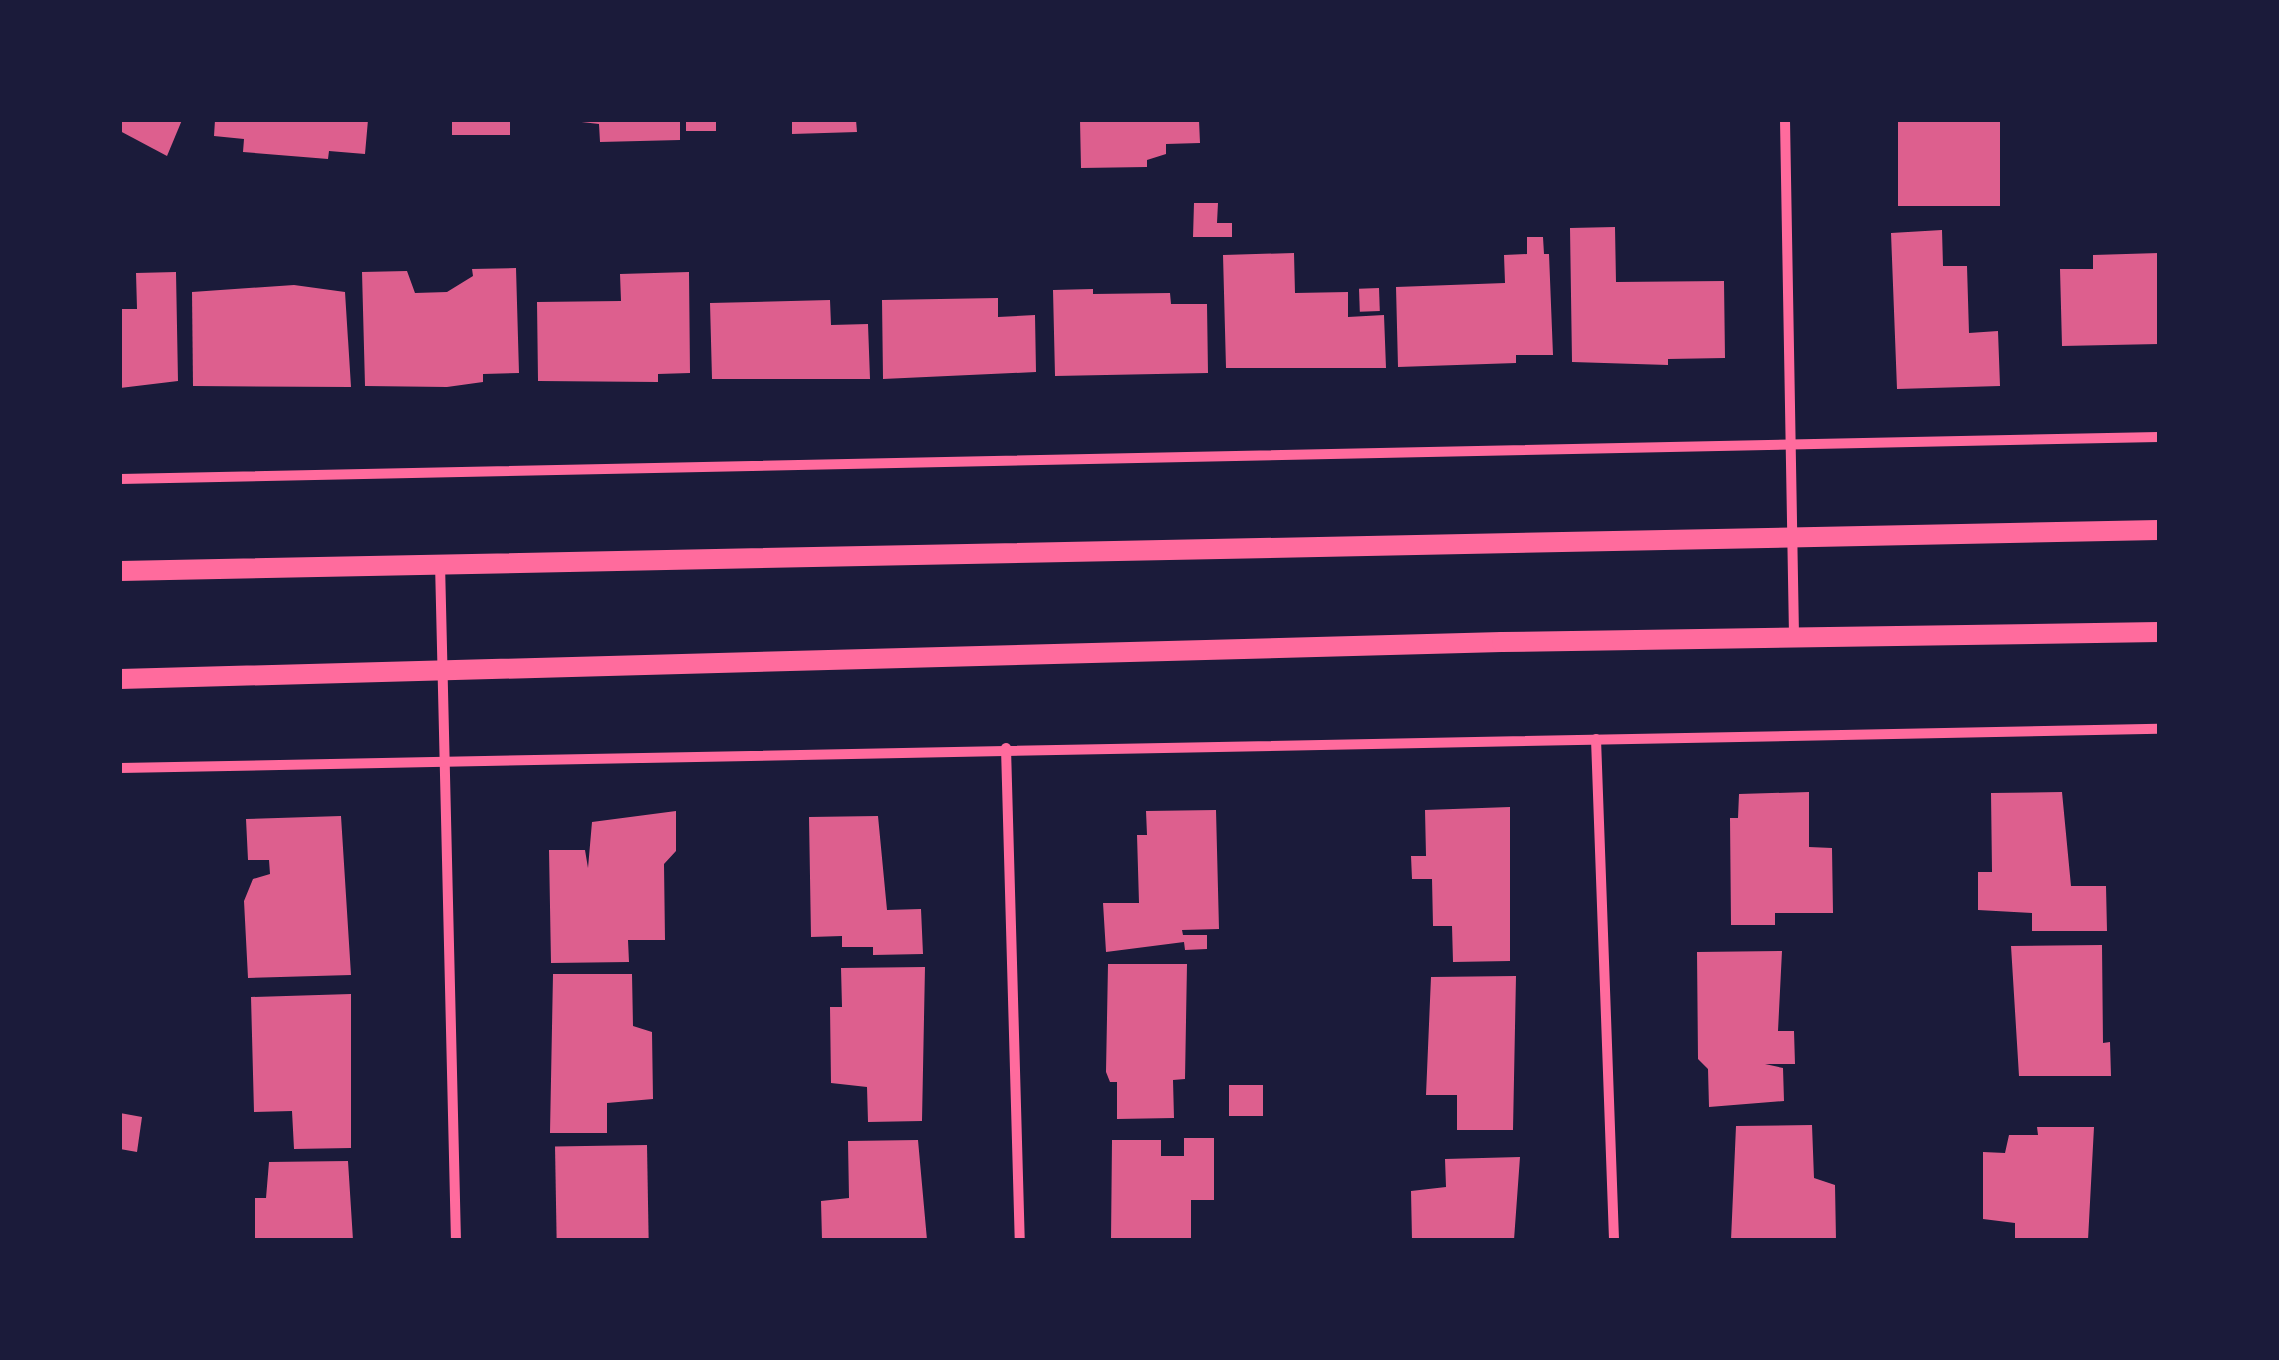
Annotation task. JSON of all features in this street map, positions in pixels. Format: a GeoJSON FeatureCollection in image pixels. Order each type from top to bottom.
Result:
{"type":"FeatureCollection","features":[{"type":"Feature","properties":{"kind":"main road"},"geometry":{"type":"LineString","coordinates":[[120,571],[2159,530]]}},
{"type":"Feature","properties":{"kind":"main road"},"geometry":{"type":"LineString","coordinates":[[120,679],[2159,632]]}},
{"type":"Feature","properties":{"kind":"street"},"geometry":{"type":"LineString","coordinates":[[1786,120],[1794,638]]}},
{"type":"Feature","properties":{"kind":"street"},"geometry":{"type":"LineString","coordinates":[[120,479],[2159,437]]}},
{"type":"Feature","properties":{"kind":"street"},"geometry":{"type":"LineString","coordinates":[[440,563],[456,1240]]}},
{"type":"Feature","properties":{"kind":"street"},"geometry":{"type":"LineString","coordinates":[[120,768],[1006,748],[2159,729]]}},
{"type":"Feature","properties":{"kind":"street"},"geometry":{"type":"LineString","coordinates":[[1596,739],[1614,1240]]}},
{"type":"Feature","properties":{"kind":"street"},"geometry":{"type":"LineString","coordinates":[[1006,748],[1020,1240]]}},
{"type":"Feature","properties":{"kind":"building"},"geometry":{"type":"Polygon","coordinates":[[[120,120],[182,120],[167,156],[120,131],[120,120]]]}},
{"type":"Feature","properties":{"kind":"building"},"geometry":{"type":"Polygon","coordinates":[[[215,120],[368,120],[365,154],[329,151],[328,159],[243,152],[244,139],[214,136],[215,120]]]}},
{"type":"Feature","properties":{"kind":"building"},"geometry":{"type":"Polygon","coordinates":[[[452,120],[510,120],[510,135],[452,135],[452,120]]]}},
{"type":"Feature","properties":{"kind":"building"},"geometry":{"type":"Polygon","coordinates":[[[564,120],[680,120],[680,140],[600,142],[599,124],[564,120]]]}},
{"type":"Feature","properties":{"kind":"building"},"geometry":{"type":"Polygon","coordinates":[[[686,120],[716,120],[716,131],[686,131],[686,120]]]}},
{"type":"Feature","properties":{"kind":"building"},"geometry":{"type":"Polygon","coordinates":[[[792,120],[856,120],[857,132],[792,134],[792,120]]]}},
{"type":"Feature","properties":{"kind":"building"},"geometry":{"type":"Polygon","coordinates":[[[1080,120],[1199,120],[1200,143],[1166,144],[1166,154],[1147,160],[1147,167],[1081,168],[1080,120]]]}},
{"type":"Feature","properties":{"kind":"building"},"geometry":{"type":"Polygon","coordinates":[[[1898,120],[2000,120],[2000,206],[1898,206],[1898,120]]]}},
{"type":"Feature","properties":{"kind":"building"},"geometry":{"type":"Polygon","coordinates":[[[1194,203],[1218,203],[1217,223],[1232,223],[1232,237],[1193,237],[1194,203]]]}},
{"type":"Feature","properties":{"kind":"building"},"geometry":{"type":"Polygon","coordinates":[[[1615,227],[1616,282],[1724,281],[1725,358],[1668,359],[1668,365],[1572,362],[1570,228],[1615,227]]]}},
{"type":"Feature","properties":{"kind":"building"},"geometry":{"type":"Polygon","coordinates":[[[1942,230],[1943,266],[1967,266],[1969,333],[1998,331],[2000,386],[1897,389],[1891,233],[1942,230]]]}},
{"type":"Feature","properties":{"kind":"building"},"geometry":{"type":"Polygon","coordinates":[[[1527,237],[1543,237],[1544,254],[1549,254],[1553,355],[1516,355],[1516,363],[1398,367],[1396,287],[1505,283],[1504,255],[1527,254],[1527,237]]]}},
{"type":"Feature","properties":{"kind":"building"},"geometry":{"type":"Polygon","coordinates":[[[1294,253],[1295,293],[1348,292],[1348,317],[1384,315],[1386,368],[1226,368],[1223,255],[1294,253]]]}},
{"type":"Feature","properties":{"kind":"building"},"geometry":{"type":"Polygon","coordinates":[[[2159,253],[2159,344],[2062,346],[2060,269],[2093,269],[2093,255],[2159,253]]]}},
{"type":"Feature","properties":{"kind":"building"},"geometry":{"type":"Polygon","coordinates":[[[516,268],[519,373],[483,374],[483,382],[447,387],[365,386],[362,272],[407,271],[415,293],[447,292],[473,276],[472,269],[516,268]]]}},
{"type":"Feature","properties":{"kind":"building"},"geometry":{"type":"Polygon","coordinates":[[[176,272],[178,381],[120,388],[120,309],[137,309],[136,273],[176,272]]]}},
{"type":"Feature","properties":{"kind":"building"},"geometry":{"type":"Polygon","coordinates":[[[689,272],[690,373],[658,374],[658,382],[538,381],[537,302],[621,301],[620,274],[689,272]]]}},
{"type":"Feature","properties":{"kind":"building"},"geometry":{"type":"Polygon","coordinates":[[[294,285],[345,292],[351,387],[193,386],[192,292],[294,285]]]}},
{"type":"Feature","properties":{"kind":"building"},"geometry":{"type":"Polygon","coordinates":[[[1379,288],[1380,311],[1360,312],[1359,289],[1379,288]]]}},
{"type":"Feature","properties":{"kind":"building"},"geometry":{"type":"Polygon","coordinates":[[[1093,289],[1093,294],[1170,293],[1171,304],[1207,304],[1208,373],[1055,376],[1053,290],[1093,289]]]}},
{"type":"Feature","properties":{"kind":"building"},"geometry":{"type":"Polygon","coordinates":[[[998,298],[998,317],[1035,315],[1036,372],[883,379],[882,300],[998,298]]]}},
{"type":"Feature","properties":{"kind":"building"},"geometry":{"type":"Polygon","coordinates":[[[830,300],[831,325],[868,324],[870,379],[712,379],[710,303],[830,300]]]}},
{"type":"Feature","properties":{"kind":"building"},"geometry":{"type":"Polygon","coordinates":[[[1809,792],[1809,847],[1832,848],[1833,913],[1775,913],[1775,925],[1731,925],[1730,818],[1738,818],[1739,794],[1809,792]]]}},
{"type":"Feature","properties":{"kind":"building"},"geometry":{"type":"Polygon","coordinates":[[[2062,792],[2071,886],[2106,886],[2107,931],[2032,931],[2032,913],[1978,910],[1978,872],[1992,872],[1991,793],[2062,792]]]}},
{"type":"Feature","properties":{"kind":"building"},"geometry":{"type":"Polygon","coordinates":[[[1510,807],[1510,961],[1453,962],[1452,926],[1433,926],[1432,879],[1412,879],[1411,856],[1426,856],[1425,810],[1510,807]]]}},
{"type":"Feature","properties":{"kind":"building"},"geometry":{"type":"Polygon","coordinates":[[[1216,810],[1219,929],[1182,930],[1183,935],[1207,935],[1207,949],[1185,950],[1184,942],[1106,952],[1103,903],[1139,903],[1137,835],[1147,835],[1146,811],[1216,810]]]}},
{"type":"Feature","properties":{"kind":"building"},"geometry":{"type":"Polygon","coordinates":[[[676,811],[676,851],[664,864],[665,940],[628,940],[629,962],[551,963],[549,850],[585,850],[588,868],[592,822],[676,811]]]}},
{"type":"Feature","properties":{"kind":"building"},"geometry":{"type":"Polygon","coordinates":[[[341,816],[351,975],[248,978],[244,901],[253,879],[270,874],[269,860],[248,860],[246,819],[341,816]]]}},
{"type":"Feature","properties":{"kind":"building"},"geometry":{"type":"Polygon","coordinates":[[[878,816],[887,910],[921,909],[923,954],[873,955],[873,947],[842,947],[842,936],[811,937],[809,817],[878,816]]]}},
{"type":"Feature","properties":{"kind":"building"},"geometry":{"type":"Polygon","coordinates":[[[2102,945],[2103,1043],[2110,1042],[2111,1076],[2019,1076],[2011,946],[2102,945]]]}},
{"type":"Feature","properties":{"kind":"building"},"geometry":{"type":"Polygon","coordinates":[[[1782,951],[1778,1031],[1794,1031],[1795,1064],[1765,1064],[1783,1068],[1784,1101],[1709,1107],[1708,1069],[1698,1059],[1697,952],[1782,951]]]}},
{"type":"Feature","properties":{"kind":"building"},"geometry":{"type":"Polygon","coordinates":[[[1108,964],[1187,964],[1185,1079],[1173,1080],[1174,1118],[1117,1119],[1117,1082],[1110,1082],[1106,1072],[1108,964]]]}},
{"type":"Feature","properties":{"kind":"building"},"geometry":{"type":"Polygon","coordinates":[[[925,967],[922,1121],[868,1122],[867,1087],[831,1083],[830,1007],[842,1007],[841,968],[925,967]]]}},
{"type":"Feature","properties":{"kind":"building"},"geometry":{"type":"Polygon","coordinates":[[[553,974],[632,974],[633,1026],[652,1032],[653,1099],[607,1103],[607,1133],[550,1133],[553,974]]]}},
{"type":"Feature","properties":{"kind":"building"},"geometry":{"type":"Polygon","coordinates":[[[1516,976],[1513,1130],[1457,1130],[1457,1095],[1426,1095],[1431,977],[1516,976]]]}},
{"type":"Feature","properties":{"kind":"building"},"geometry":{"type":"Polygon","coordinates":[[[351,994],[351,1148],[294,1149],[292,1111],[254,1112],[251,997],[351,994]]]}},
{"type":"Feature","properties":{"kind":"building"},"geometry":{"type":"Polygon","coordinates":[[[1229,1085],[1263,1085],[1263,1116],[1229,1116],[1229,1085]]]}},
{"type":"Feature","properties":{"kind":"building"},"geometry":{"type":"Polygon","coordinates":[[[120,1113],[142,1117],[137,1152],[120,1149],[120,1113]]]}},
{"type":"Feature","properties":{"kind":"building"},"geometry":{"type":"Polygon","coordinates":[[[1812,1125],[1814,1178],[1835,1185],[1836,1240],[1731,1240],[1736,1126],[1812,1125]]]}},
{"type":"Feature","properties":{"kind":"building"},"geometry":{"type":"Polygon","coordinates":[[[2037,1127],[2094,1127],[2088,1240],[2015,1240],[2015,1223],[1983,1219],[1983,1152],[2005,1153],[2009,1135],[2038,1135],[2037,1127]]]}},
{"type":"Feature","properties":{"kind":"building"},"geometry":{"type":"Polygon","coordinates":[[[1184,1138],[1214,1138],[1214,1200],[1191,1200],[1191,1240],[1111,1240],[1112,1140],[1161,1140],[1161,1156],[1184,1156],[1184,1138]]]}},
{"type":"Feature","properties":{"kind":"building"},"geometry":{"type":"Polygon","coordinates":[[[918,1140],[927,1240],[822,1240],[821,1201],[849,1198],[848,1141],[918,1140]]]}},
{"type":"Feature","properties":{"kind":"building"},"geometry":{"type":"Polygon","coordinates":[[[647,1145],[649,1240],[557,1240],[555,1147],[647,1145]]]}},
{"type":"Feature","properties":{"kind":"building"},"geometry":{"type":"Polygon","coordinates":[[[1520,1157],[1514,1240],[1412,1240],[1411,1191],[1446,1187],[1445,1159],[1520,1157]]]}},
{"type":"Feature","properties":{"kind":"building"},"geometry":{"type":"Polygon","coordinates":[[[348,1161],[353,1240],[255,1240],[255,1198],[266,1198],[269,1162],[348,1161]]]}}]}
